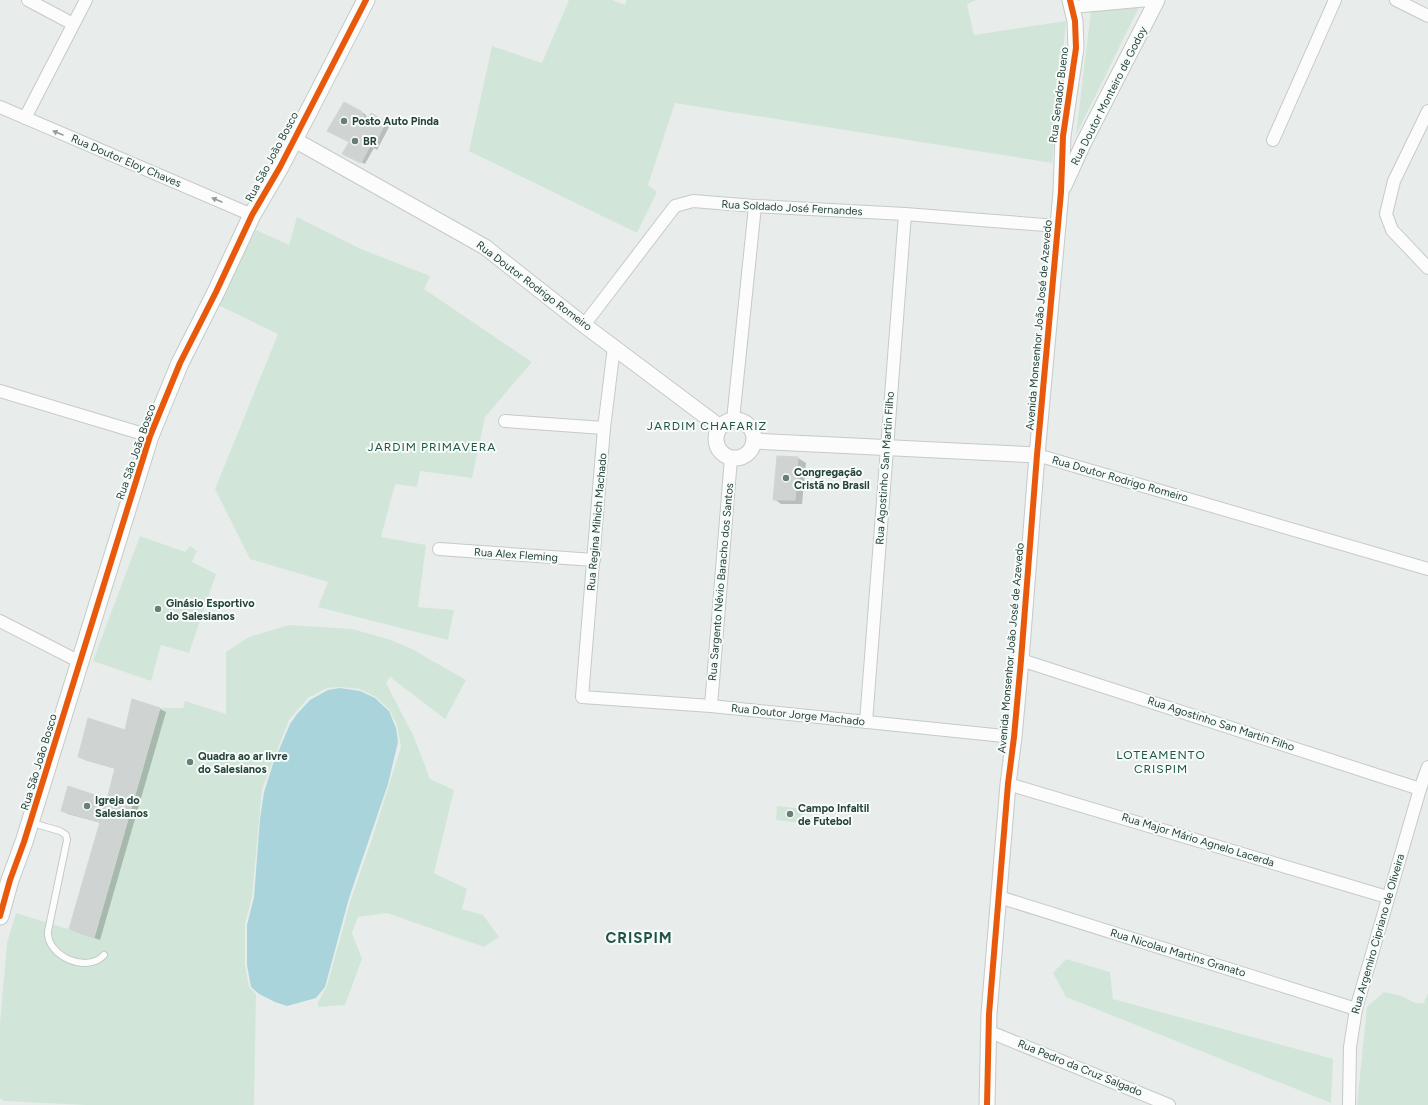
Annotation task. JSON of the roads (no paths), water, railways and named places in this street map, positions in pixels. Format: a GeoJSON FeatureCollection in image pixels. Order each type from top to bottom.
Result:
{"type":"FeatureCollection","features":[{"type":"Feature","properties":{"kind":"main road","name":"Rua São João Bosco"},"geometry":{"type":"LineString","coordinates":[[0,916],[5,879],[30,822],[150,436],[180,363],[216,292],[252,215],[280,167],[293,139],[366,0]]}},
{"type":"Feature","properties":{"kind":"street"},"geometry":{"type":"LineString","coordinates":[[28,0],[73,24]]}},
{"type":"Feature","properties":{"kind":"street"},"geometry":{"type":"LineString","coordinates":[[25,118],[86,0]]}},
{"type":"Feature","properties":{"kind":"street"},"geometry":{"type":"LineString","coordinates":[[1071,3],[1148,0]]}},
{"type":"Feature","properties":{"kind":"street","name":"Rua Doutor Monteiro de Godoy"},"geometry":{"type":"LineString","coordinates":[[1061,192],[1083,144],[1158,0]]}},
{"type":"Feature","properties":{"kind":"street"},"geometry":{"type":"LineString","coordinates":[[1273,140],[1335,0]]}},
{"type":"Feature","properties":{"kind":"street"},"geometry":{"type":"LineString","coordinates":[[1396,0],[1428,16]]}},
{"type":"Feature","properties":{"kind":"street","name":"Rua Senador Bueno"},"geometry":{"type":"LineString","coordinates":[[1061,192],[1063,136],[1076,48],[1075,22],[1071,3]]}},
{"type":"Feature","properties":{"kind":"street","name":"Rua Doutor Eloy Chaves"},"geometry":{"type":"LineString","coordinates":[[0,107],[252,215]]}},
{"type":"Feature","properties":{"kind":"street"},"geometry":{"type":"LineString","coordinates":[[1428,111],[1394,181],[1386,214],[1392,230],[1428,268]]}},
{"type":"Feature","properties":{"kind":"street"},"geometry":{"type":"LineString","coordinates":[[1063,136],[1083,144]]}},
{"type":"Feature","properties":{"kind":"street","name":"Rua Doutor Rodrigo Romeiro"},"geometry":{"type":"LineString","coordinates":[[293,139],[485,247],[584,325],[720,427]]}},
{"type":"Feature","properties":{"kind":"street","name":"Avenida Monsenhor João José de Azevedo"},"geometry":{"type":"LineString","coordinates":[[987,1105],[990,1032],[989,1014],[1008,784],[1022,660],[1037,455],[1061,192]]}},
{"type":"Feature","properties":{"kind":"street","name":"Rua Soldado José Fernandes"},"geometry":{"type":"LineString","coordinates":[[584,325],[675,206],[693,201],[904,214],[1058,226]]}},
{"type":"Feature","properties":{"kind":"street"},"geometry":{"type":"LineString","coordinates":[[734,420],[755,206]]}},
{"type":"Feature","properties":{"kind":"street","name":"Rua Agostinho San Martin Filho"},"geometry":{"type":"LineString","coordinates":[[866,722],[904,214]]}},
{"type":"Feature","properties":{"kind":"street","name":"Rua Regina Mihich Machado"},"geometry":{"type":"LineString","coordinates":[[582,697],[604,428],[614,347]]}},
{"type":"Feature","properties":{"kind":"street"},"geometry":{"type":"LineString","coordinates":[[0,391],[150,436]]}},
{"type":"Feature","properties":{"kind":"street"},"geometry":{"type":"LineString","coordinates":[[734,420],[744,422],[752,430],[754,441],[750,451],[742,457],[731,458],[722,454],[717,446],[716,436],[720,427],[728,421],[734,420]]}},
{"type":"Feature","properties":{"kind":"street"},"geometry":{"type":"LineString","coordinates":[[504,421],[604,428]]}},
{"type":"Feature","properties":{"kind":"street","name":"Rua Doutor Rodrigo Romeiro"},"geometry":{"type":"LineString","coordinates":[[754,441],[1037,455],[1428,570]]}},
{"type":"Feature","properties":{"kind":"street","name":"Rua Sargento Névio Baracho dos Santos"},"geometry":{"type":"LineString","coordinates":[[711,706],[731,458]]}},
{"type":"Feature","properties":{"kind":"street","name":"Rua Alex Fleming"},"geometry":{"type":"LineString","coordinates":[[439,549],[594,560]]}},
{"type":"Feature","properties":{"kind":"street"},"geometry":{"type":"LineString","coordinates":[[0,621],[80,662]]}},
{"type":"Feature","properties":{"kind":"street","name":"Rua Agostinho San Martin Filho"},"geometry":{"type":"LineString","coordinates":[[1022,660],[1420,788]]}},
{"type":"Feature","properties":{"kind":"street","name":"Rua Doutor Jorge Machado"},"geometry":{"type":"LineString","coordinates":[[582,697],[711,706],[1014,738]]}},
{"type":"Feature","properties":{"kind":"street","name":"Rua Argemiro Cipriano de Oliveira"},"geometry":{"type":"LineString","coordinates":[[1349,1105],[1350,1047],[1356,1008],[1387,897],[1420,788],[1428,767]]}},
{"type":"Feature","properties":{"kind":"street","name":"Rua Major Mário Agnelo Lacerda"},"geometry":{"type":"LineString","coordinates":[[1008,784],[1387,897]]}},
{"type":"Feature","properties":{"kind":"street","name":"Rua Nicolau Martins Granato"},"geometry":{"type":"LineString","coordinates":[[999,897],[1356,1008]]}},
{"type":"Feature","properties":{"kind":"street","name":"Rua Pedro da Cruz Salgado"},"geometry":{"type":"LineString","coordinates":[[990,1032],[1169,1105]]}},
{"type":"Feature","properties":{"kind":"lane"},"geometry":{"type":"LineString","coordinates":[[30,822],[60,831],[66,835],[68,840],[48,931],[50,942],[62,956],[71,961],[92,962],[99,960],[104,954]]}},
{"type":"Feature","properties":{"kind":"water"},"geometry":{"type":"Polygon","coordinates":[[[340,688],[360,691],[375,698],[389,711],[396,728],[398,742],[388,784],[349,898],[325,987],[316,998],[287,1006],[259,994],[251,987],[247,965],[247,925],[254,897],[260,819],[264,792],[273,764],[290,724],[297,714],[310,700],[328,690],[340,688]]]}},
{"type":"Feature","properties":{"kind":"place","name":"Posto Auto Pinda"},"geometry":{"type":"Point","coordinates":[344,121]}},
{"type":"Feature","properties":{"kind":"place","name":"BR"},"geometry":{"type":"Point","coordinates":[355,141]}},
{"type":"Feature","properties":{"kind":"place","name":"Congregação Cristã no Brasil"},"geometry":{"type":"Point","coordinates":[786,478]}},
{"type":"Feature","properties":{"kind":"place","name":"Ginásio Esportivo do Salesianos"},"geometry":{"type":"Point","coordinates":[158,609]}},
{"type":"Feature","properties":{"kind":"place","name":"Quadra ao ar livre do Salesianos"},"geometry":{"type":"Point","coordinates":[190,762]}},
{"type":"Feature","properties":{"kind":"place","name":"Igreja do Salesianos"},"geometry":{"type":"Point","coordinates":[87,806]}},
{"type":"Feature","properties":{"kind":"place","name":"Campo Infaltil de Futebol"},"geometry":{"type":"Point","coordinates":[790,814]}},
{"type":"Feature","properties":{"kind":"district","name":"JARDIM CHAFARIZ"},"geometry":{"type":"Point","coordinates":[707,426]}},
{"type":"Feature","properties":{"kind":"district","name":"JARDIM PRIMAVERA"},"geometry":{"type":"Point","coordinates":[432,447]}},
{"type":"Feature","properties":{"kind":"district","name":"LOTEAMENTO CRISPIM"},"geometry":{"type":"Point","coordinates":[1161,762]}},
{"type":"Feature","properties":{"kind":"district","name":"CRISPIM"},"geometry":{"type":"Point","coordinates":[639,938]}}]}
